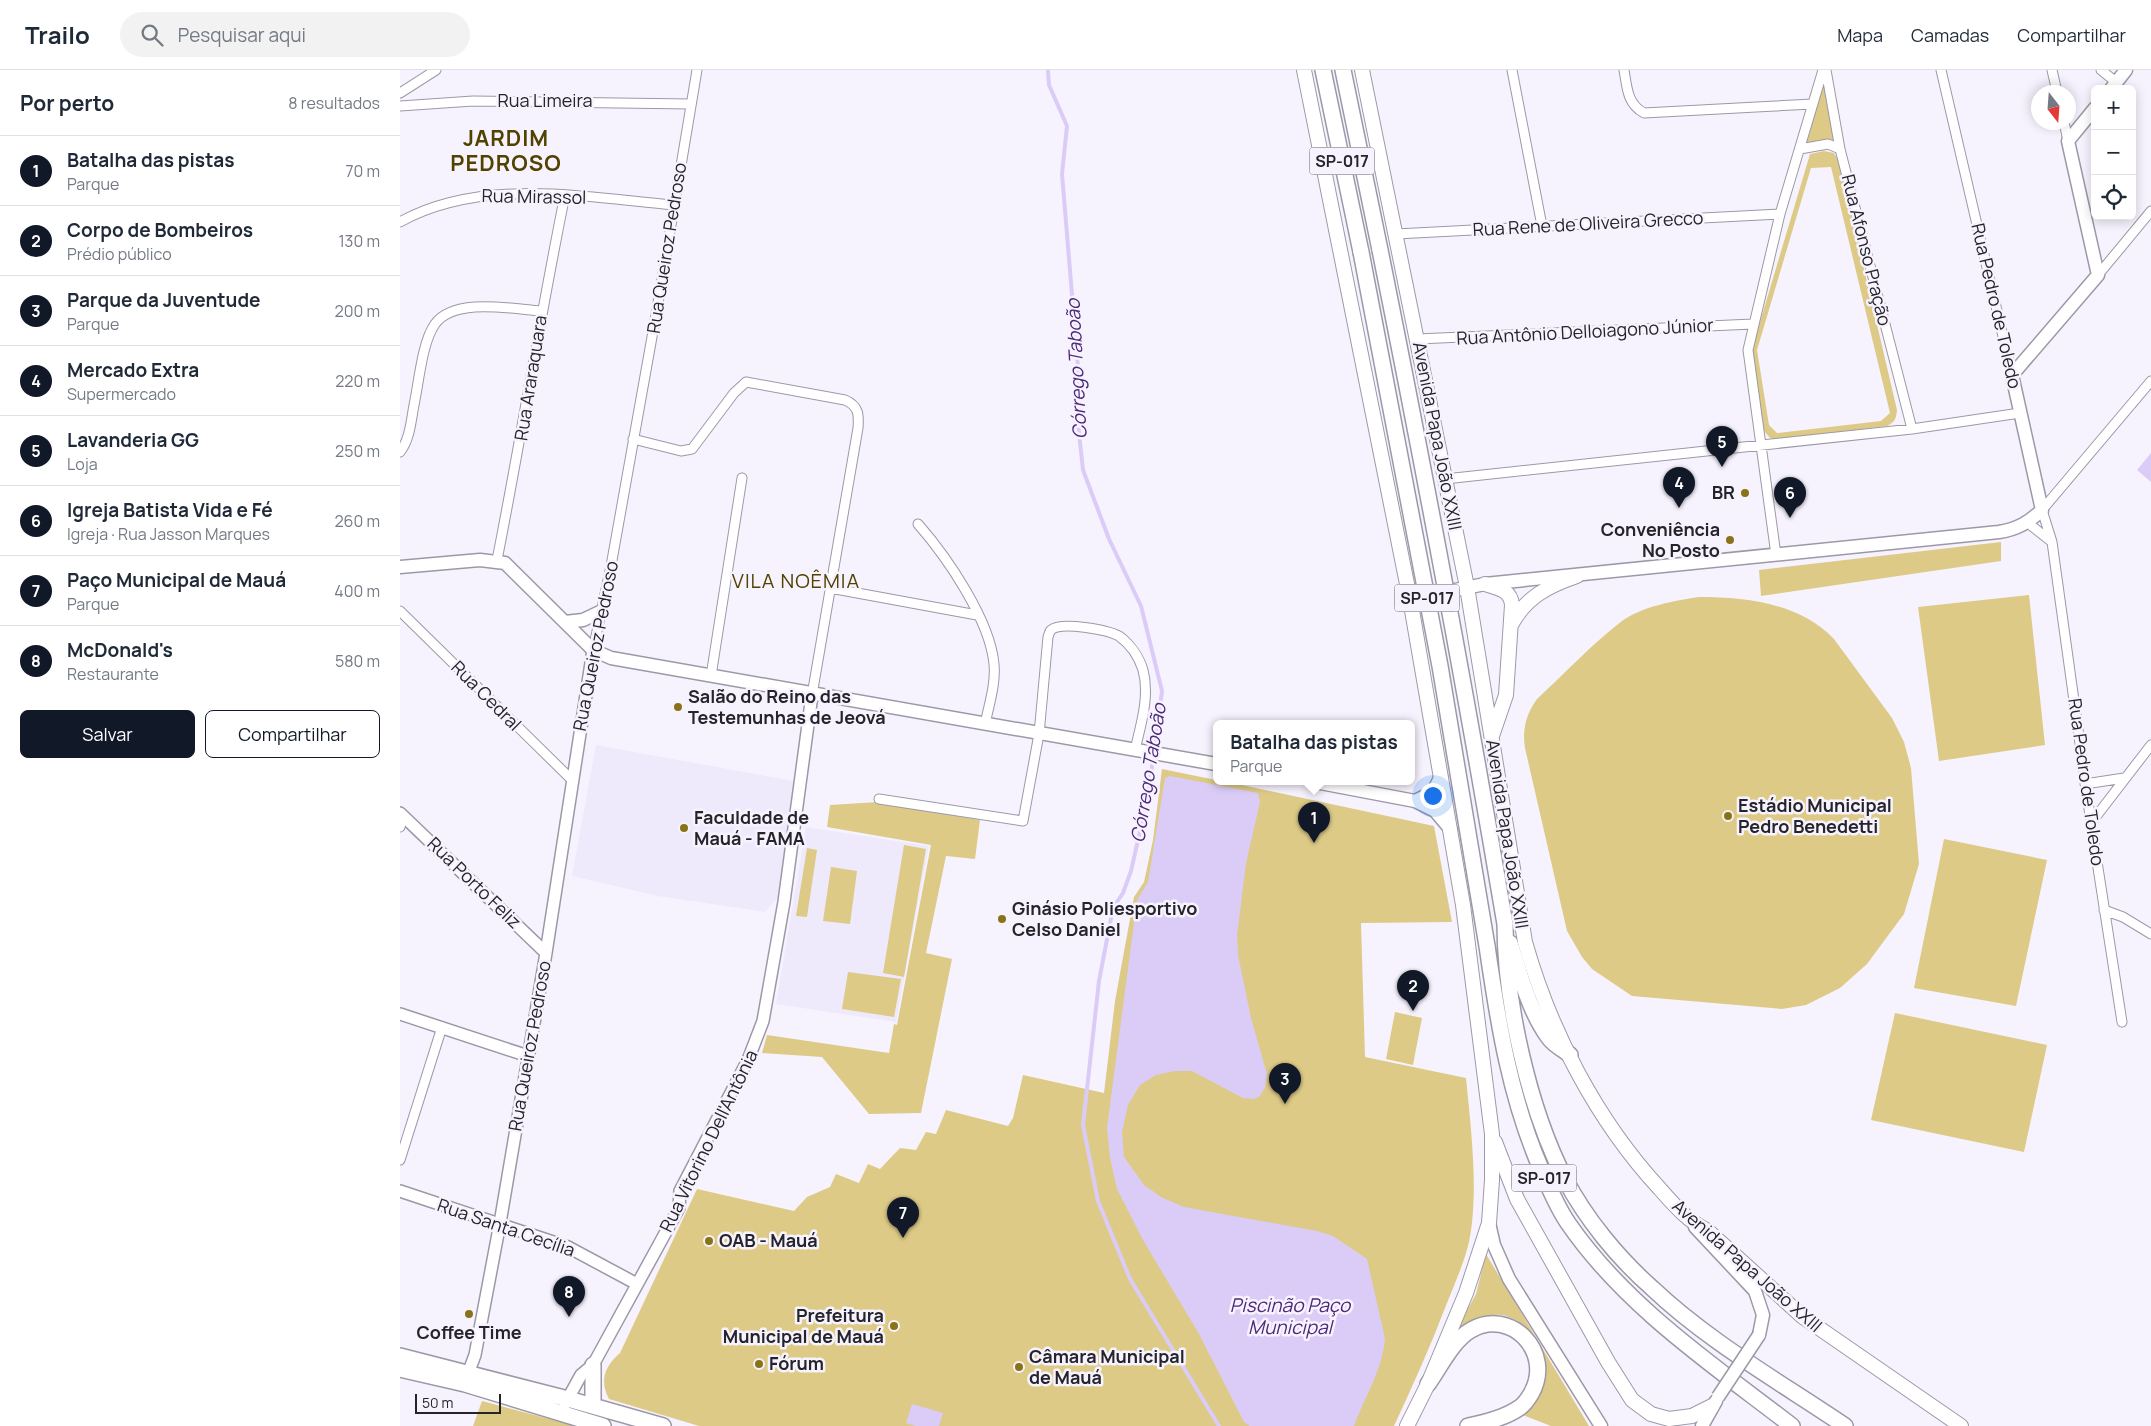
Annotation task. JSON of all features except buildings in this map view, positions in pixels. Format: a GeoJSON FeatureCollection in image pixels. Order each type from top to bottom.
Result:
{"type":"FeatureCollection","features":[{"type":"Feature","properties":{"kind":"highway","name":"SP-017"},"geometry":{"type":"LineString","coordinates":[[1323,70],[1361,252],[1440,666],[1507,1070],[1527,1138],[1550,1192],[1567,1222],[1601,1266],[1701,1358],[1792,1426]]}},
{"type":"Feature","properties":{"kind":"highway","name":"Avenida Papa João XXIII"},"geometry":{"type":"LineString","coordinates":[[1343,70],[1443,567],[1505,924],[1505,957],[1509,992],[1525,1064],[1540,1118],[1565,1178],[1580,1203],[1615,1250],[1652,1289],[1707,1333],[1846,1426]]}},
{"type":"Feature","properties":{"kind":"highway"},"geometry":{"type":"LineString","coordinates":[[1505,924],[1521,980],[1538,1019],[1550,1039],[1570,1055]]}},
{"type":"Feature","properties":{"kind":"highway"},"geometry":{"type":"LineString","coordinates":[[1428,1384],[1460,1340],[1471,1330],[1483,1325],[1498,1324],[1516,1332],[1530,1343],[1537,1355],[1539,1368],[1538,1378],[1529,1398],[1513,1412],[1472,1425]]}},
{"type":"Feature","properties":{"kind":"highway"},"geometry":{"type":"LineString","coordinates":[[400,1356],[466,1378],[504,1396],[603,1426]]}},
{"type":"Feature","properties":{"kind":"highway"},"geometry":{"type":"LineString","coordinates":[[592,1365],[594,1406]]}},
{"type":"Feature","properties":{"kind":"highway"},"geometry":{"type":"LineString","coordinates":[[400,1369],[466,1378],[568,1399],[663,1426]]}},
{"type":"Feature","properties":{"kind":"highway"},"geometry":{"type":"LineString","coordinates":[[1472,1425],[1493,1426]]}},
{"type":"Feature","properties":{"kind":"main road"},"geometry":{"type":"LineString","coordinates":[[1304,70],[1410,599],[1451,830],[1474,974],[1492,1134],[1492,1180],[1489,1222],[1466,1293],[1428,1384],[1407,1426]]}},
{"type":"Feature","properties":{"kind":"main road","name":"Avenida Papa João XXIII"},"geometry":{"type":"LineString","coordinates":[[1362,70],[1468,587],[1525,942],[1537,982],[1570,1055],[1620,1140],[1646,1174],[1691,1222],[1708,1231],[1803,1317],[1961,1426]]}},
{"type":"Feature","properties":{"kind":"main road"},"geometry":{"type":"LineString","coordinates":[[2114,85],[2126,70]]}},
{"type":"Feature","properties":{"kind":"main road"},"geometry":{"type":"LineString","coordinates":[[2012,375],[2098,275],[2068,141],[2091,113]]}},
{"type":"Feature","properties":{"kind":"main road","name":"Rua Pedro de Toledo"},"geometry":{"type":"LineString","coordinates":[[2012,375],[2042,510]]}},
{"type":"Feature","properties":{"kind":"main road"},"geometry":{"type":"LineString","coordinates":[[1410,599],[1485,584],[1999,532],[2011,530],[2028,523],[2042,510]]}},
{"type":"Feature","properties":{"kind":"main road"},"geometry":{"type":"LineString","coordinates":[[400,567],[497,560],[505,563],[593,650],[625,661],[1213,763]]}},
{"type":"Feature","properties":{"kind":"main road"},"geometry":{"type":"LineString","coordinates":[[1510,628],[1517,614],[1541,591],[1576,576]]}},
{"type":"Feature","properties":{"kind":"main road"},"geometry":{"type":"LineString","coordinates":[[1485,584],[1503,589],[1510,597],[1506,695],[1492,736]]}},
{"type":"Feature","properties":{"kind":"main road"},"geometry":{"type":"LineString","coordinates":[[565,622],[583,620],[602,611]]}},
{"type":"Feature","properties":{"kind":"main road"},"geometry":{"type":"LineString","coordinates":[[1415,801],[1433,792],[1441,776]]}},
{"type":"Feature","properties":{"kind":"main road"},"geometry":{"type":"LineString","coordinates":[[1331,785],[1415,801],[1435,812],[1451,830]]}},
{"type":"Feature","properties":{"kind":"main road"},"geometry":{"type":"LineString","coordinates":[[1492,1134],[1517,1199],[1620,1383],[1632,1400],[1651,1414],[1669,1419],[1692,1416],[1715,1402]]}},
{"type":"Feature","properties":{"kind":"main road"},"geometry":{"type":"LineString","coordinates":[[1489,1222],[1494,1245],[1510,1279],[1601,1426]]}},
{"type":"Feature","properties":{"kind":"main road"},"geometry":{"type":"LineString","coordinates":[[1691,1222],[1755,1291],[1763,1314],[1759,1336],[1715,1402],[1702,1426]]}},
{"type":"Feature","properties":{"kind":"street"},"geometry":{"type":"LineString","coordinates":[[400,93],[436,70]]}},
{"type":"Feature","properties":{"kind":"street","name":"Rua Queiroz Pedroso"},"geometry":{"type":"LineString","coordinates":[[466,1378],[474,1354],[500,1224],[546,953],[593,650],[602,611],[657,309],[697,70]]}},
{"type":"Feature","properties":{"kind":"street"},"geometry":{"type":"LineString","coordinates":[[1512,70],[1542,226]]}},
{"type":"Feature","properties":{"kind":"street"},"geometry":{"type":"LineString","coordinates":[[1624,70],[1630,98],[1635,108],[1644,113],[1813,104]]}},
{"type":"Feature","properties":{"kind":"street"},"geometry":{"type":"LineString","coordinates":[[1776,555],[1749,360],[1753,324],[1780,214],[1824,70]]}},
{"type":"Feature","properties":{"kind":"street","name":"Rua Afonso Pração"},"geometry":{"type":"LineString","coordinates":[[1824,70],[1840,149],[1912,429]]}},
{"type":"Feature","properties":{"kind":"street","name":"Rua Pedro de Toledo"},"geometry":{"type":"LineString","coordinates":[[1941,70],[2012,375]]}},
{"type":"Feature","properties":{"kind":"street"},"geometry":{"type":"LineString","coordinates":[[2052,70],[2055,85]]}},
{"type":"Feature","properties":{"kind":"street"},"geometry":{"type":"LineString","coordinates":[[2101,70],[2112,85]]}},
{"type":"Feature","properties":{"kind":"street","name":"Rua Limeira"},"geometry":{"type":"LineString","coordinates":[[400,106],[473,100],[691,104]]}},
{"type":"Feature","properties":{"kind":"street"},"geometry":{"type":"LineString","coordinates":[[2066,130],[2068,141]]}},
{"type":"Feature","properties":{"kind":"street"},"geometry":{"type":"LineString","coordinates":[[1800,149],[1828,144],[1840,149]]}},
{"type":"Feature","properties":{"kind":"street","name":"Rua Mirassol"},"geometry":{"type":"LineString","coordinates":[[400,222],[446,202],[487,195],[565,195],[673,205]]}},
{"type":"Feature","properties":{"kind":"street","name":"Rua Araraquara"},"geometry":{"type":"LineString","coordinates":[[497,560],[518,456],[541,311],[565,195]]}},
{"type":"Feature","properties":{"kind":"street"},"geometry":{"type":"LineString","coordinates":[[2098,275],[2151,211]]}},
{"type":"Feature","properties":{"kind":"street","name":"Rua Rene de Oliveira Grecco"},"geometry":{"type":"LineString","coordinates":[[1396,234],[1780,214]]}},
{"type":"Feature","properties":{"kind":"street"},"geometry":{"type":"LineString","coordinates":[[400,452],[408,433],[427,341],[434,325],[440,318],[469,307],[541,311]]}},
{"type":"Feature","properties":{"kind":"street","name":"Rua Antônio Delloiagono Júnior"},"geometry":{"type":"LineString","coordinates":[[1417,340],[1753,324]]}},
{"type":"Feature","properties":{"kind":"street"},"geometry":{"type":"LineString","coordinates":[[2042,510],[2151,381]]}},
{"type":"Feature","properties":{"kind":"street"},"geometry":{"type":"LineString","coordinates":[[632,439],[681,451],[692,449],[734,393],[746,382],[851,403],[859,414],[812,695]]}},
{"type":"Feature","properties":{"kind":"street"},"geometry":{"type":"LineString","coordinates":[[1446,479],[1912,429],[2020,413]]}},
{"type":"Feature","properties":{"kind":"street"},"geometry":{"type":"LineString","coordinates":[[712,676],[742,478]]}},
{"type":"Feature","properties":{"kind":"street","name":"Rua Pedro de Toledo"},"geometry":{"type":"LineString","coordinates":[[2042,510],[2052,542],[2085,784],[2122,1022]]}},
{"type":"Feature","properties":{"kind":"street"},"geometry":{"type":"LineString","coordinates":[[2028,523],[2052,542]]}},
{"type":"Feature","properties":{"kind":"street"},"geometry":{"type":"LineString","coordinates":[[918,524],[938,547],[957,575],[977,615],[992,652],[994,666],[985,724]]}},
{"type":"Feature","properties":{"kind":"street"},"geometry":{"type":"LineString","coordinates":[[830,588],[977,615]]}},
{"type":"Feature","properties":{"kind":"street","name":"Rua Cedral"},"geometry":{"type":"LineString","coordinates":[[400,611],[572,780]]}},
{"type":"Feature","properties":{"kind":"street"},"geometry":{"type":"LineString","coordinates":[[880,799],[1023,822],[1039,734],[1048,637],[1051,630],[1068,626],[1102,630],[1117,635],[1136,654],[1143,670],[1146,689],[1141,751]]}},
{"type":"Feature","properties":{"kind":"street","name":"Rua Vitorino Dell'Antônia"},"geometry":{"type":"LineString","coordinates":[[560,1413],[581,1375],[592,1365],[679,1208],[680,1191],[748,1060],[763,1022],[784,902],[812,695]]}},
{"type":"Feature","properties":{"kind":"street"},"geometry":{"type":"LineString","coordinates":[[2091,823],[2151,745]]}},
{"type":"Feature","properties":{"kind":"street"},"geometry":{"type":"LineString","coordinates":[[2085,784],[2124,778]]}},
{"type":"Feature","properties":{"kind":"street","name":"Rua Porto Feliz"},"geometry":{"type":"LineString","coordinates":[[401,819],[546,953]]}},
{"type":"Feature","properties":{"kind":"street"},"geometry":{"type":"LineString","coordinates":[[2104,910],[2123,917],[2147,931],[2151,920]]}},
{"type":"Feature","properties":{"kind":"street"},"geometry":{"type":"LineString","coordinates":[[400,1014],[528,1056]]}},
{"type":"Feature","properties":{"kind":"street"},"geometry":{"type":"LineString","coordinates":[[400,1160],[442,1027]]}},
{"type":"Feature","properties":{"kind":"street","name":"Rua Santa Cecília"},"geometry":{"type":"LineString","coordinates":[[400,1191],[568,1246],[637,1284]]}},
{"type":"Feature","properties":{"kind":"shaded area"},"geometry":{"type":"Polygon","coordinates":[[[1825,75],[1836,142],[1803,147],[1825,75]]]}},
{"type":"Feature","properties":{"kind":"shaded area"},"geometry":{"type":"Polygon","coordinates":[[[1824,151],[1834,153],[1839,162],[1897,410],[1895,420],[1887,426],[1777,440],[1770,438],[1764,431],[1752,349],[1810,154],[1824,151]],[[1831,167],[1811,168],[1757,350],[1769,425],[1777,433],[1881,421],[1890,413],[1831,167]]]}},
{"type":"Feature","properties":{"kind":"shaded area"},"geometry":{"type":"Polygon","coordinates":[[[2001,542],[2001,561],[1761,596],[1759,570],[2001,542]]]}},
{"type":"Feature","properties":{"kind":"shaded area"},"geometry":{"type":"Polygon","coordinates":[[[2029,595],[2045,745],[1939,761],[1918,607],[2029,595]]]}},
{"type":"Feature","properties":{"kind":"shaded area","name":"Estádio Municipal Pedro Benedetti"},"geometry":{"type":"Polygon","coordinates":[[[1699,597],[1735,598],[1771,604],[1805,617],[1820,627],[1834,639],[1892,718],[1904,742],[1911,768],[1919,864],[1904,914],[1867,964],[1840,988],[1806,1005],[1782,1009],[1632,996],[1592,969],[1582,957],[1567,931],[1525,748],[1524,735],[1530,710],[1537,699],[1611,629],[1622,621],[1649,608],[1669,602],[1699,597]]]}},
{"type":"Feature","properties":{"kind":"shaded area","name":"Faculdade de Mauá - FAMA"},"geometry":{"type":"Polygon","coordinates":[[[596,745],[794,781],[779,896],[765,912],[658,896],[572,876],[596,745]]]}},
{"type":"Feature","properties":{"kind":"shaded area"},"geometry":{"type":"Polygon","coordinates":[[[1162,769],[1213,779],[1213,785],[1242,785],[1434,826],[1452,922],[1361,923],[1365,1057],[1466,1078],[1472,1139],[1474,1182],[1472,1223],[1467,1250],[1435,1334],[1394,1426],[699,1426],[609,1399],[604,1386],[607,1368],[620,1353],[697,1189],[794,1211],[807,1197],[830,1187],[836,1174],[859,1183],[868,1164],[880,1169],[900,1148],[916,1150],[926,1132],[936,1134],[946,1110],[1008,1126],[1013,1118],[1023,1075],[1104,1093],[1115,1001],[1134,897],[1144,882],[1153,840],[1162,769]]]}},
{"type":"Feature","properties":{"kind":"shaded area"},"geometry":{"type":"Polygon","coordinates":[[[878,802],[980,820],[975,859],[946,856],[926,953],[952,959],[921,1113],[869,1114],[822,1057],[762,1053],[767,1035],[889,1053],[894,1024],[897,1025],[931,845],[827,827],[830,805],[878,802]]]}},
{"type":"Feature","properties":{"kind":"shaded area"},"geometry":{"type":"Polygon","coordinates":[[[806,827],[929,846],[896,1022],[776,1004],[806,827]]]}},
{"type":"Feature","properties":{"kind":"shaded area"},"geometry":{"type":"Polygon","coordinates":[[[1944,839],[2047,860],[2016,1006],[1914,988],[1944,839]]]}},
{"type":"Feature","properties":{"kind":"shaded area"},"geometry":{"type":"Polygon","coordinates":[[[904,845],[926,849],[904,977],[883,973],[904,845]]]}},
{"type":"Feature","properties":{"kind":"shaded area"},"geometry":{"type":"Polygon","coordinates":[[[807,848],[817,850],[807,917],[796,916],[807,848]]]}},
{"type":"Feature","properties":{"kind":"shaded area"},"geometry":{"type":"Polygon","coordinates":[[[831,867],[857,871],[850,924],[823,921],[831,867]]]}},
{"type":"Feature","properties":{"kind":"shaded area"},"geometry":{"type":"Polygon","coordinates":[[[848,972],[901,979],[894,1017],[842,1009],[848,972]]]}},
{"type":"Feature","properties":{"kind":"shaded area"},"geometry":{"type":"Polygon","coordinates":[[[1395,1012],[1422,1018],[1413,1065],[1386,1059],[1395,1012]]]}},
{"type":"Feature","properties":{"kind":"shaded area"},"geometry":{"type":"Polygon","coordinates":[[[1895,1013],[2047,1045],[2024,1152],[1871,1120],[1895,1013]]]}},
{"type":"Feature","properties":{"kind":"shaded area"},"geometry":{"type":"Polygon","coordinates":[[[1486,1254],[1589,1426],[1551,1426],[1520,1414],[1542,1383],[1545,1370],[1544,1361],[1539,1349],[1521,1324],[1512,1318],[1492,1315],[1481,1317],[1457,1329],[1476,1294],[1486,1254]]]}},
{"type":"Feature","properties":{"kind":"shaded area"},"geometry":{"type":"Polygon","coordinates":[[[482,1401],[576,1426],[473,1426],[482,1401]]]}},
{"type":"Feature","properties":{"kind":"water"},"geometry":{"type":"Polygon","coordinates":[[[2151,453],[2151,482],[2137,470],[2151,453]]]}},
{"type":"Feature","properties":{"kind":"water","name":"Piscinão Paço Municipal"},"geometry":{"type":"Polygon","coordinates":[[[1170,776],[1258,793],[1260,802],[1246,863],[1237,936],[1238,955],[1251,1018],[1267,1074],[1265,1087],[1260,1096],[1254,1099],[1243,1098],[1192,1071],[1175,1071],[1156,1075],[1140,1085],[1128,1105],[1122,1132],[1124,1157],[1144,1185],[1161,1197],[1184,1207],[1317,1231],[1333,1236],[1367,1259],[1385,1339],[1377,1373],[1354,1426],[1250,1426],[1244,1422],[1199,1334],[1143,1240],[1117,1189],[1110,1158],[1107,1128],[1137,900],[1148,882],[1165,778],[1170,776]]]}},
{"type":"Feature","properties":{"kind":"water"},"geometry":{"type":"Polygon","coordinates":[[[912,1404],[943,1413],[939,1426],[916,1426],[906,1423],[912,1404]]]}},
{"type":"Feature","properties":{"kind":"waterway","name":"Córrego Taboão"},"geometry":{"type":"LineString","coordinates":[[1048,70],[1049,85],[1067,126],[1062,174],[1078,367],[1076,405],[1083,470],[1109,539],[1141,606],[1162,691],[1148,796],[1131,871],[1123,893],[1113,908],[1099,981],[1083,1125],[1098,1201],[1130,1279],[1219,1426]]}},
{"type":"Feature","properties":{"kind":"place","name":"Lavanderia GG"},"geometry":{"type":"Point","coordinates":[1722,467]}},
{"type":"Feature","properties":{"kind":"place","name":"BR"},"geometry":{"type":"Point","coordinates":[1745,493]}},
{"type":"Feature","properties":{"kind":"place","name":"Mercado Extra"},"geometry":{"type":"Point","coordinates":[1679,508]}},
{"type":"Feature","properties":{"kind":"place","name":"Igreja Batista Vida e Fé"},"geometry":{"type":"Point","coordinates":[1790,518]}},
{"type":"Feature","properties":{"kind":"place","name":"Conveniência No Posto"},"geometry":{"type":"Point","coordinates":[1730,540]}},
{"type":"Feature","properties":{"kind":"place","name":"Salão do Reino das Testemunhas de Jeová"},"geometry":{"type":"Point","coordinates":[678,707]}},
{"type":"Feature","properties":{"kind":"place","name":"Estádio Municipal Pedro Benedetti"},"geometry":{"type":"Point","coordinates":[1728,816]}},
{"type":"Feature","properties":{"kind":"place","name":"Faculdade de Mauá - FAMA"},"geometry":{"type":"Point","coordinates":[684,828]}},
{"type":"Feature","properties":{"kind":"place","name":"Batalha das pistas"},"geometry":{"type":"Point","coordinates":[1314,843]}},
{"type":"Feature","properties":{"kind":"place","name":"Ginásio Poliesportivo Celso Daniel"},"geometry":{"type":"Point","coordinates":[1002,919]}},
{"type":"Feature","properties":{"kind":"place","name":"Corpo de Bombeiros"},"geometry":{"type":"Point","coordinates":[1413,1011]}},
{"type":"Feature","properties":{"kind":"place","name":"Parque da Juventude"},"geometry":{"type":"Point","coordinates":[1285,1104]}},
{"type":"Feature","properties":{"kind":"place","name":"Paço Municipal de Mauá"},"geometry":{"type":"Point","coordinates":[903,1238]}},
{"type":"Feature","properties":{"kind":"place","name":"OAB - Mauá"},"geometry":{"type":"Point","coordinates":[709,1241]}},
{"type":"Feature","properties":{"kind":"place","name":"Coffee Time"},"geometry":{"type":"Point","coordinates":[469,1314]}},
{"type":"Feature","properties":{"kind":"place","name":"McDonald's"},"geometry":{"type":"Point","coordinates":[569,1317]}},
{"type":"Feature","properties":{"kind":"place","name":"Prefeitura Municipal de Mauá"},"geometry":{"type":"Point","coordinates":[894,1326]}},
{"type":"Feature","properties":{"kind":"place","name":"Fórum"},"geometry":{"type":"Point","coordinates":[759,1364]}},
{"type":"Feature","properties":{"kind":"place","name":"Câmara Municipal de Mauá"},"geometry":{"type":"Point","coordinates":[1019,1367]}},
{"type":"Feature","properties":{"kind":"district","name":"JARDIM PEDROSO"},"geometry":{"type":"Point","coordinates":[506,150]}},
{"type":"Feature","properties":{"kind":"district","name":"VILA NOÊMIA"},"geometry":{"type":"Point","coordinates":[796,581]}}]}
